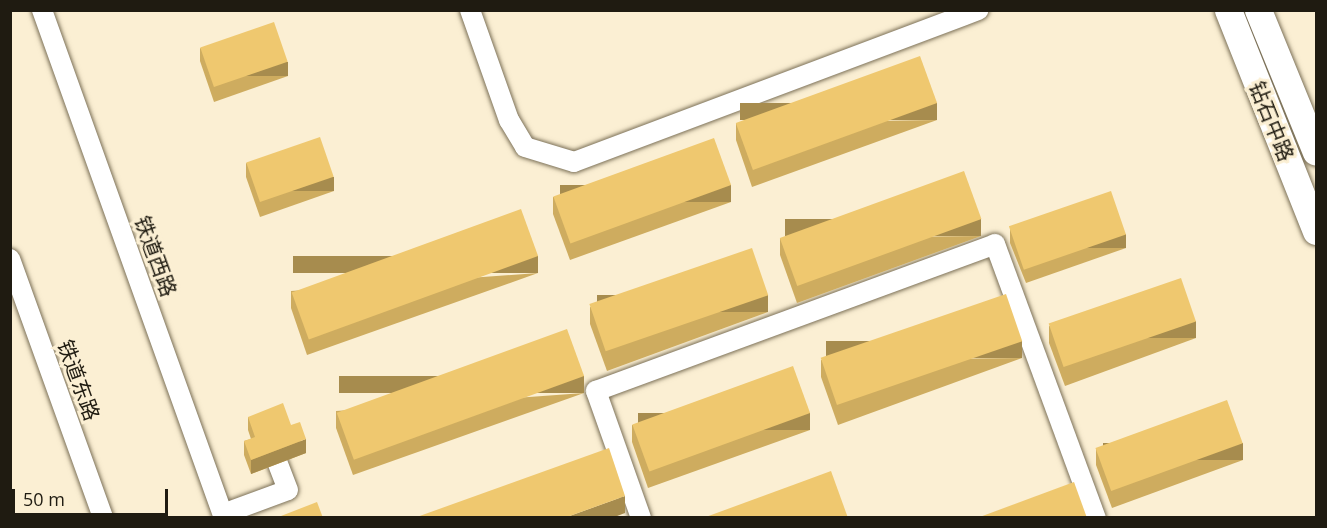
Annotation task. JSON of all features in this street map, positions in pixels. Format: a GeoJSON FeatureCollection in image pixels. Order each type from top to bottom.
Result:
{"type":"FeatureCollection","features":[{"type":"Feature","properties":{"kind":"main road","name":"钻石中路"},"geometry":{"type":"LineString","coordinates":[[1228,10],[1317,231]]}},
{"type":"Feature","properties":{"kind":"main road","name":"钻石中路"},"geometry":{"type":"LineString","coordinates":[[1258,10],[1317,153]]}},
{"type":"Feature","properties":{"kind":"street","name":"铁道西路"},"geometry":{"type":"LineString","coordinates":[[42,10],[224,516]]}},
{"type":"Feature","properties":{"kind":"street"},"geometry":{"type":"LineString","coordinates":[[470,10],[509,120],[525,147],[574,162],[978,10]]}},
{"type":"Feature","properties":{"kind":"street"},"geometry":{"type":"LineString","coordinates":[[641,518],[596,391],[995,244],[1096,518]]}},
{"type":"Feature","properties":{"kind":"street","name":"铁道东路"},"geometry":{"type":"LineString","coordinates":[[10,259],[103,518]]}},
{"type":"Feature","properties":{"kind":"street"},"geometry":{"type":"LineString","coordinates":[[224,516],[288,490],[278,464]]}},
{"type":"Feature","properties":{"kind":"building"},"geometry":{"type":"Polygon","coordinates":[[[274,22],[288,62],[214,87],[200,47],[274,22]]]}},
{"type":"Feature","properties":{"kind":"building"},"geometry":{"type":"Polygon","coordinates":[[[920,56],[937,103],[753,170],[736,123],[920,56]]]}},
{"type":"Feature","properties":{"kind":"building"},"geometry":{"type":"Polygon","coordinates":[[[320,137],[334,177],[260,202],[246,162],[320,137]]]}},
{"type":"Feature","properties":{"kind":"building"},"geometry":{"type":"Polygon","coordinates":[[[714,138],[731,185],[570,243],[553,196],[714,138]]]}},
{"type":"Feature","properties":{"kind":"building"},"geometry":{"type":"Polygon","coordinates":[[[964,171],[981,219],[797,286],[780,238],[964,171]]]}},
{"type":"Feature","properties":{"kind":"building"},"geometry":{"type":"Polygon","coordinates":[[[1111,191],[1126,234],[1024,270],[1009,226],[1111,191]]]}},
{"type":"Feature","properties":{"kind":"building"},"geometry":{"type":"Polygon","coordinates":[[[521,209],[538,256],[309,339],[292,292],[521,209]]]}},
{"type":"Feature","properties":{"kind":"building"},"geometry":{"type":"Polygon","coordinates":[[[752,248],[768,295],[606,351],[589,304],[752,248]]]}},
{"type":"Feature","properties":{"kind":"building"},"geometry":{"type":"Polygon","coordinates":[[[1181,278],[1196,321],[1064,367],[1049,324],[1181,278]]]}},
{"type":"Feature","properties":{"kind":"building"},"geometry":{"type":"Polygon","coordinates":[[[1006,294],[1022,341],[837,405],[821,358],[1006,294]]]}},
{"type":"Feature","properties":{"kind":"building"},"geometry":{"type":"Polygon","coordinates":[[[567,329],[584,376],[354,460],[337,413],[567,329]]]}},
{"type":"Feature","properties":{"kind":"building"},"geometry":{"type":"Polygon","coordinates":[[[793,366],[810,413],[649,471],[632,424],[793,366]]]}},
{"type":"Feature","properties":{"kind":"building"},"geometry":{"type":"Polygon","coordinates":[[[1227,400],[1243,443],[1111,491],[1095,448],[1227,400]]]}},
{"type":"Feature","properties":{"kind":"building"},"geometry":{"type":"Polygon","coordinates":[[[283,403],[291,425],[300,422],[306,439],[251,460],[244,441],[255,437],[248,417],[283,403]]]}},
{"type":"Feature","properties":{"kind":"building"},"geometry":{"type":"Polygon","coordinates":[[[609,448],[625,496],[564,518],[414,518],[609,448]]]}},
{"type":"Feature","properties":{"kind":"building"},"geometry":{"type":"Polygon","coordinates":[[[831,471],[848,518],[703,518],[831,471]]]}},
{"type":"Feature","properties":{"kind":"building"},"geometry":{"type":"Polygon","coordinates":[[[1074,482],[1087,518],[977,518],[1074,482]]]}},
{"type":"Feature","properties":{"kind":"building"},"geometry":{"type":"Polygon","coordinates":[[[317,502],[323,518],[282,518],[281,516],[317,502]]]}}]}
